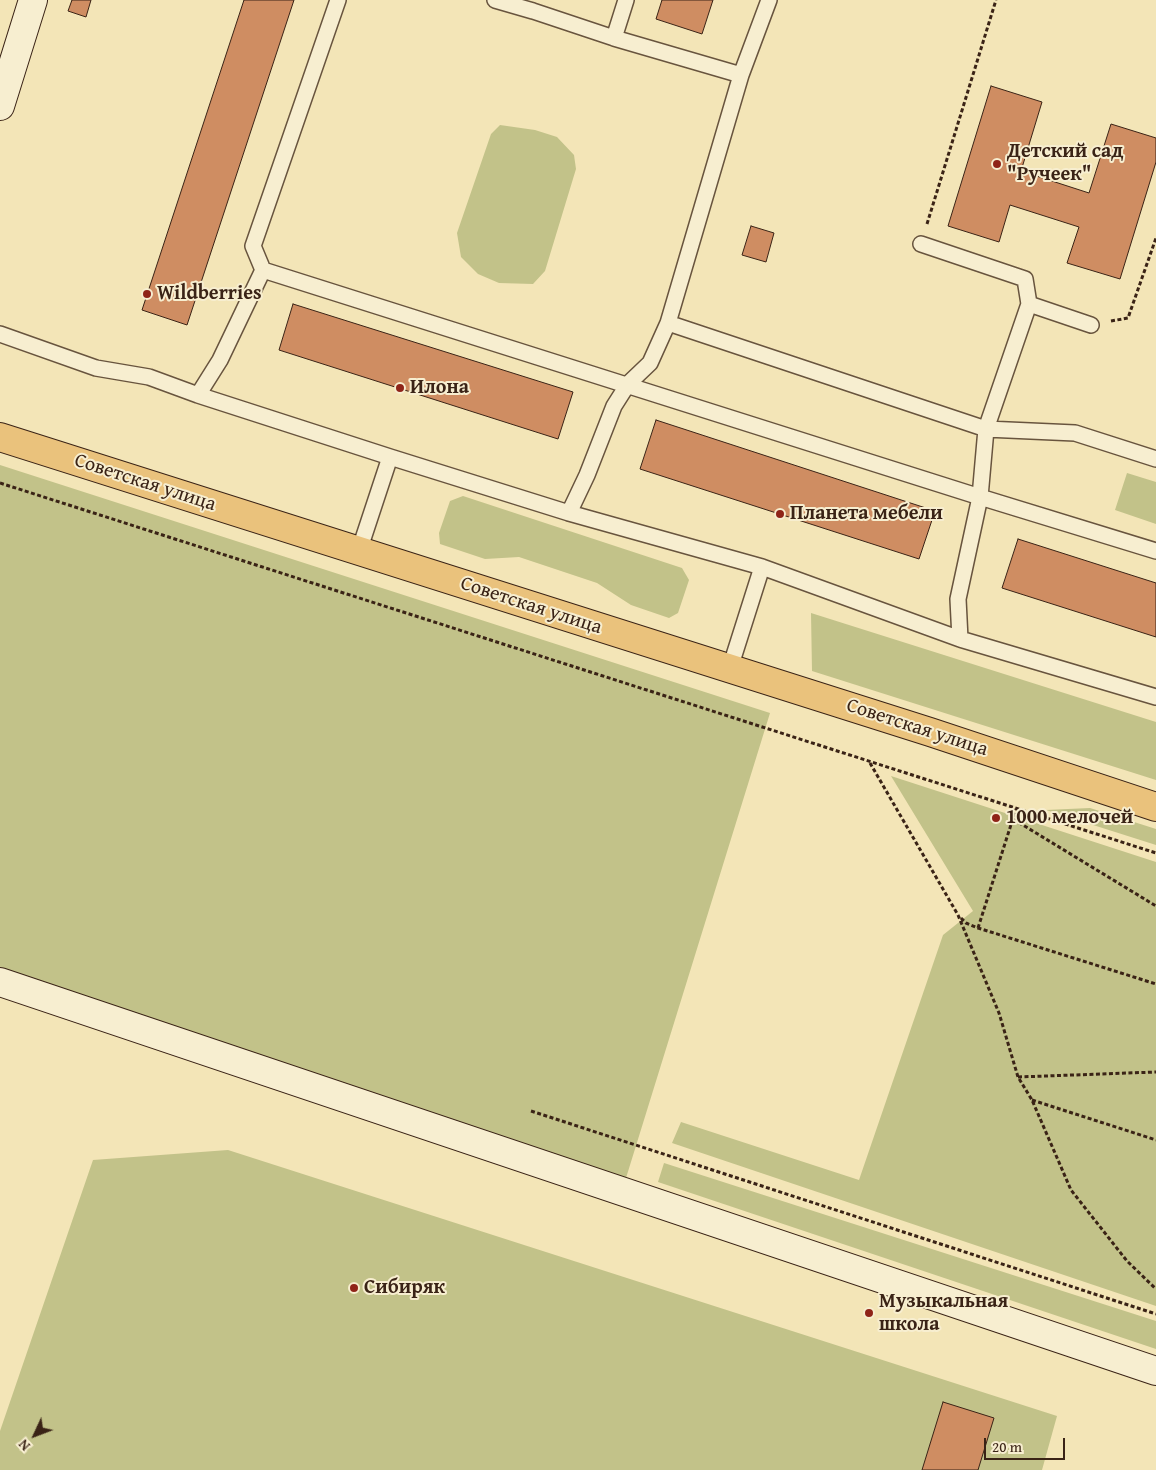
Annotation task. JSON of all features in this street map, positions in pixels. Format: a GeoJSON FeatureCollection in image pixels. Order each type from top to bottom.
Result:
{"type":"FeatureCollection","features":[{"type":"Feature","properties":{"kind":"main road"},"geometry":{"type":"LineString","coordinates":[[0,106],[33,0]]}},
{"type":"Feature","properties":{"kind":"main road","name":"Советская улица"},"geometry":{"type":"LineString","coordinates":[[0,437],[730,668],[1156,807]]}},
{"type":"Feature","properties":{"kind":"main road","name":"Советская улица"},"geometry":{"type":"LineString","coordinates":[[1062,775],[1156,796]]}},
{"type":"Feature","properties":{"kind":"main road"},"geometry":{"type":"LineString","coordinates":[[0,982],[1156,1371]]}},
{"type":"Feature","properties":{"kind":"lane"},"geometry":{"type":"LineString","coordinates":[[198,395],[220,360],[263,270],[253,246],[338,0]]}},
{"type":"Feature","properties":{"kind":"lane"},"geometry":{"type":"LineString","coordinates":[[495,0],[535,5],[614,38],[741,75]]}},
{"type":"Feature","properties":{"kind":"lane"},"geometry":{"type":"LineString","coordinates":[[614,38],[626,0]]}},
{"type":"Feature","properties":{"kind":"lane"},"geometry":{"type":"LineString","coordinates":[[569,513],[587,475],[614,406],[628,384],[650,363],[668,324],[741,75],[769,0]]}},
{"type":"Feature","properties":{"kind":"lane"},"geometry":{"type":"LineString","coordinates":[[921,244],[1025,279],[1029,304],[986,429],[980,497],[958,599],[960,639]]}},
{"type":"Feature","properties":{"kind":"lane"},"geometry":{"type":"LineString","coordinates":[[263,270],[1156,551]]}},
{"type":"Feature","properties":{"kind":"lane"},"geometry":{"type":"LineString","coordinates":[[1029,304],[1091,325]]}},
{"type":"Feature","properties":{"kind":"lane"},"geometry":{"type":"LineString","coordinates":[[668,324],[986,429],[1075,433],[1156,458]]}},
{"type":"Feature","properties":{"kind":"lane"},"geometry":{"type":"LineString","coordinates":[[0,334],[96,368],[149,377],[198,395],[569,513],[762,567],[960,639],[1156,697]]}},
{"type":"Feature","properties":{"kind":"lane"},"geometry":{"type":"LineString","coordinates":[[359,551],[390,457]]}},
{"type":"Feature","properties":{"kind":"lane"},"geometry":{"type":"LineString","coordinates":[[730,668],[762,567]]}},
{"type":"Feature","properties":{"kind":"path"},"geometry":{"type":"LineString","coordinates":[[921,244],[996,0]]}},
{"type":"Feature","properties":{"kind":"path"},"geometry":{"type":"LineString","coordinates":[[1091,325],[1128,318],[1156,238]]}},
{"type":"Feature","properties":{"kind":"path"},"geometry":{"type":"LineString","coordinates":[[0,483],[1156,854]]}},
{"type":"Feature","properties":{"kind":"path"},"geometry":{"type":"LineString","coordinates":[[870,762],[958,916],[999,1013],[1018,1077],[1032,1100],[1071,1190],[1127,1261],[1156,1289]]}},
{"type":"Feature","properties":{"kind":"path"},"geometry":{"type":"LineString","coordinates":[[978,928],[1016,809]]}},
{"type":"Feature","properties":{"kind":"path"},"geometry":{"type":"LineString","coordinates":[[1013,819],[1156,906]]}},
{"type":"Feature","properties":{"kind":"path"},"geometry":{"type":"LineString","coordinates":[[958,916],[966,923],[978,928],[1156,984]]}},
{"type":"Feature","properties":{"kind":"path"},"geometry":{"type":"LineString","coordinates":[[1018,1077],[1156,1072]]}},
{"type":"Feature","properties":{"kind":"path"},"geometry":{"type":"LineString","coordinates":[[1032,1100],[1156,1140]]}},
{"type":"Feature","properties":{"kind":"path"},"geometry":{"type":"LineString","coordinates":[[531,1111],[1156,1314]]}},
{"type":"Feature","properties":{"kind":"green space"},"geometry":{"type":"Polygon","coordinates":[[[500,125],[535,130],[557,137],[574,155],[576,169],[545,271],[533,284],[499,283],[478,274],[461,257],[457,233],[491,134],[500,125]]]}},
{"type":"Feature","properties":{"kind":"green space"},"geometry":{"type":"Polygon","coordinates":[[[0,465],[770,713],[626,1178],[0,967],[0,465]]]}},
{"type":"Feature","properties":{"kind":"green space"},"geometry":{"type":"Polygon","coordinates":[[[1127,473],[1156,482],[1156,524],[1115,510],[1127,473]]]}},
{"type":"Feature","properties":{"kind":"green space"},"geometry":{"type":"Polygon","coordinates":[[[463,496],[682,568],[689,580],[678,613],[669,618],[631,605],[597,583],[519,557],[485,559],[440,544],[439,533],[450,501],[463,496]]]}},
{"type":"Feature","properties":{"kind":"green space"},"geometry":{"type":"Polygon","coordinates":[[[811,613],[1156,722],[1156,780],[812,671],[811,613]]]}},
{"type":"Feature","properties":{"kind":"green space"},"geometry":{"type":"Polygon","coordinates":[[[891,776],[1156,862],[1156,1306],[672,1143],[681,1122],[859,1180],[943,935],[973,911],[891,776]]]}},
{"type":"Feature","properties":{"kind":"green space"},"geometry":{"type":"Polygon","coordinates":[[[1090,808],[1156,829],[1156,845],[1046,810],[1090,808]]]}},
{"type":"Feature","properties":{"kind":"green space","name":"Сибиряк"},"geometry":{"type":"Polygon","coordinates":[[[228,1150],[1057,1416],[1042,1470],[0,1470],[0,1431],[93,1160],[228,1150]]]}},
{"type":"Feature","properties":{"kind":"green space"},"geometry":{"type":"Polygon","coordinates":[[[664,1163],[1156,1321],[1156,1349],[658,1182],[664,1163]]]}},
{"type":"Feature","properties":{"kind":"building"},"geometry":{"type":"Polygon","coordinates":[[[72,0],[91,0],[86,17],[68,11],[72,0]]]}},
{"type":"Feature","properties":{"kind":"building"},"geometry":{"type":"Polygon","coordinates":[[[244,0],[294,0],[187,325],[142,310],[244,0]]]}},
{"type":"Feature","properties":{"kind":"building"},"geometry":{"type":"Polygon","coordinates":[[[662,0],[713,0],[702,34],[656,19],[662,0]]]}},
{"type":"Feature","properties":{"kind":"building"},"geometry":{"type":"Polygon","coordinates":[[[991,86],[1042,102],[1021,171],[1089,193],[1111,124],[1156,138],[1156,162],[1120,279],[1067,263],[1079,227],[1010,205],[999,242],[948,226],[991,86]]]}},
{"type":"Feature","properties":{"kind":"building"},"geometry":{"type":"Polygon","coordinates":[[[751,226],[774,233],[766,262],[742,255],[751,226]]]}},
{"type":"Feature","properties":{"kind":"building"},"geometry":{"type":"Polygon","coordinates":[[[293,304],[573,392],[558,439],[279,350],[293,304]]]}},
{"type":"Feature","properties":{"kind":"building"},"geometry":{"type":"Polygon","coordinates":[[[656,420],[935,511],[919,559],[640,469],[656,420]]]}},
{"type":"Feature","properties":{"kind":"building"},"geometry":{"type":"Polygon","coordinates":[[[1018,539],[1156,583],[1156,637],[1002,588],[1018,539]]]}},
{"type":"Feature","properties":{"kind":"building"},"geometry":{"type":"Polygon","coordinates":[[[943,1402],[994,1418],[978,1470],[922,1470],[943,1402]]]}},
{"type":"Feature","properties":{"kind":"place","name":"Детский сад \"Ручеек\""},"geometry":{"type":"Point","coordinates":[997,164]}},
{"type":"Feature","properties":{"kind":"place","name":"Wildberries"},"geometry":{"type":"Point","coordinates":[147,294]}},
{"type":"Feature","properties":{"kind":"place","name":"Илона"},"geometry":{"type":"Point","coordinates":[400,388]}},
{"type":"Feature","properties":{"kind":"place","name":"Планета мебели"},"geometry":{"type":"Point","coordinates":[780,514]}},
{"type":"Feature","properties":{"kind":"place","name":"1000 мелочей"},"geometry":{"type":"Point","coordinates":[996,818]}},
{"type":"Feature","properties":{"kind":"place","name":"Сибиряк"},"geometry":{"type":"Point","coordinates":[354,1288]}},
{"type":"Feature","properties":{"kind":"place","name":"Музыкальная школа"},"geometry":{"type":"Point","coordinates":[869,1313]}}]}
